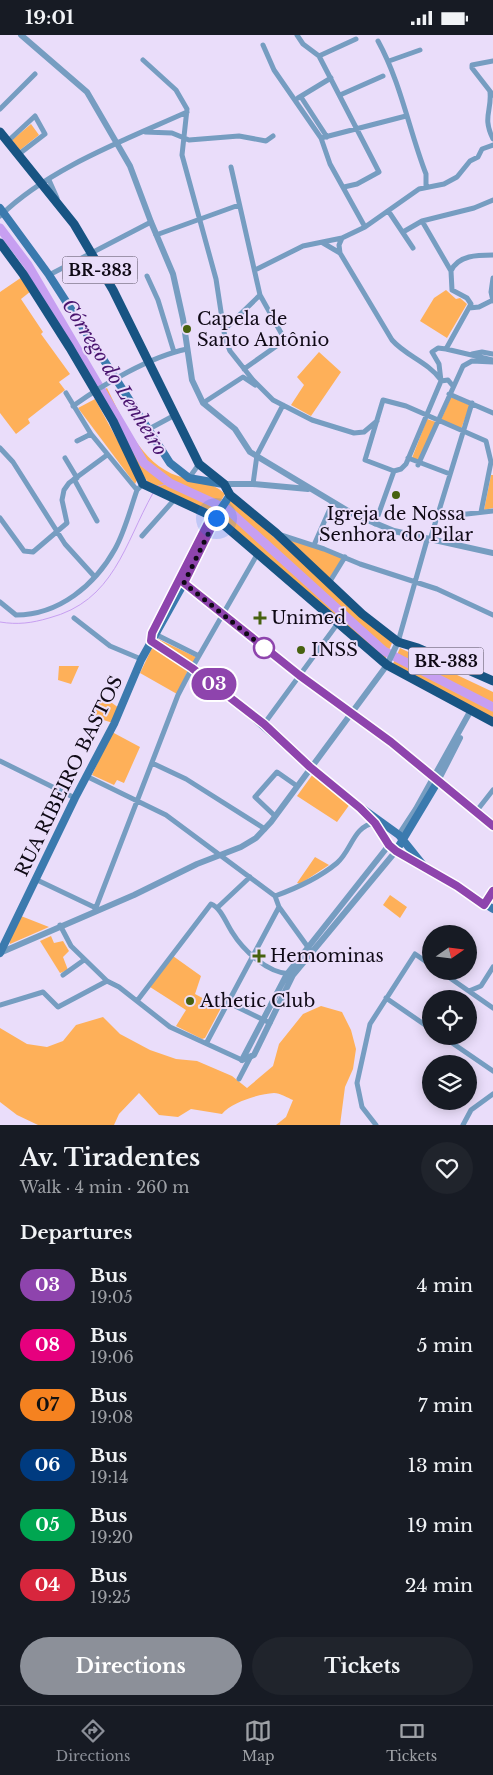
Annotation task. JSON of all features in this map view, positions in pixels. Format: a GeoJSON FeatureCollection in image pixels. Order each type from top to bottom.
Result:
{"type":"FeatureCollection","features":[{"type":"Feature","properties":{"kind":"highway","name":"BR-383"},"geometry":{"type":"LineString","coordinates":[[0,132],[19,155],[46,182],[113,290],[199,464],[224,484],[230,495],[276,533],[362,614],[398,644],[418,648],[493,681]]}},
{"type":"Feature","properties":{"kind":"highway"},"geometry":{"type":"LineString","coordinates":[[1,248],[23,273],[96,390],[114,421],[143,487]]}},
{"type":"Feature","properties":{"kind":"highway","name":"BR-383"},"geometry":{"type":"LineString","coordinates":[[143,487],[170,498],[218,513],[258,553],[338,623],[388,663],[493,722]]}},
{"type":"Feature","properties":{"kind":"main road"},"geometry":{"type":"LineString","coordinates":[[2,212],[50,275],[170,463],[189,478],[224,484]]}},
{"type":"Feature","properties":{"kind":"main road","name":"RUA RIBEIRO BASTOS"},"geometry":{"type":"LineString","coordinates":[[1,951],[75,798],[114,723],[141,659],[218,513],[230,495]]}},
{"type":"Feature","properties":{"kind":"main road"},"geometry":{"type":"LineString","coordinates":[[181,582],[436,779],[402,837],[396,851]]}},
{"type":"Feature","properties":{"kind":"main road"},"geometry":{"type":"LineString","coordinates":[[153,636],[264,724],[310,767],[360,808],[402,837],[427,870]]}},
{"type":"Feature","properties":{"kind":"main road"},"geometry":{"type":"LineString","coordinates":[[360,808],[375,823],[389,845],[396,851],[493,909]]}},
{"type":"Feature","properties":{"kind":"main road"},"geometry":{"type":"LineString","coordinates":[[375,823],[386,826]]}},
{"type":"Feature","properties":{"kind":"main road"},"geometry":{"type":"LineString","coordinates":[[389,845],[402,837]]}},
{"type":"Feature","properties":{"kind":"street"},"geometry":{"type":"LineString","coordinates":[[21,35],[87,92],[130,166],[177,287],[193,383],[203,403],[235,429],[248,449],[309,489],[375,524],[429,540],[493,553]]}},
{"type":"Feature","properties":{"kind":"street"},"geometry":{"type":"LineString","coordinates":[[297,35],[318,56],[379,171],[357,185],[344,187]]}},
{"type":"Feature","properties":{"kind":"street"},"geometry":{"type":"LineString","coordinates":[[318,56],[356,39]]}},
{"type":"Feature","properties":{"kind":"street"},"geometry":{"type":"LineString","coordinates":[[378,41],[389,61],[426,174],[426,186]]}},
{"type":"Feature","properties":{"kind":"street"},"geometry":{"type":"LineString","coordinates":[[263,45],[271,63],[298,98],[324,137],[330,164],[365,227]]}},
{"type":"Feature","properties":{"kind":"street"},"geometry":{"type":"LineString","coordinates":[[389,61],[420,50]]}},
{"type":"Feature","properties":{"kind":"street"},"geometry":{"type":"LineString","coordinates":[[143,60],[176,90],[184,102],[187,112],[182,155],[216,279],[224,330],[230,351],[272,400],[312,420],[350,433],[364,432],[377,421]]}},
{"type":"Feature","properties":{"kind":"street"},"geometry":{"type":"LineString","coordinates":[[493,61],[475,64],[472,68],[491,93],[486,118],[493,139]]}},
{"type":"Feature","properties":{"kind":"street"},"geometry":{"type":"LineString","coordinates":[[0,109],[35,74]]}},
{"type":"Feature","properties":{"kind":"street"},"geometry":{"type":"LineString","coordinates":[[340,95],[383,76]]}},
{"type":"Feature","properties":{"kind":"street"},"geometry":{"type":"LineString","coordinates":[[298,98],[331,78]]}},
{"type":"Feature","properties":{"kind":"street"},"geometry":{"type":"LineString","coordinates":[[2,212],[46,182],[116,144],[187,112]]}},
{"type":"Feature","properties":{"kind":"street"},"geometry":{"type":"LineString","coordinates":[[8,141],[35,116],[45,134],[19,155]]}},
{"type":"Feature","properties":{"kind":"street"},"geometry":{"type":"LineString","coordinates":[[324,137],[406,116]]}},
{"type":"Feature","properties":{"kind":"street"},"geometry":{"type":"LineString","coordinates":[[142,132],[172,133],[184,139],[239,136],[266,141],[273,135]]}},
{"type":"Feature","properties":{"kind":"street"},"geometry":{"type":"LineString","coordinates":[[255,270],[303,246],[342,238],[365,227],[415,191],[426,186],[444,183],[457,177],[468,163],[478,157],[482,149],[493,145]]}},
{"type":"Feature","properties":{"kind":"street"},"geometry":{"type":"LineString","coordinates":[[231,167],[260,295],[285,340],[244,369]]}},
{"type":"Feature","properties":{"kind":"street"},"geometry":{"type":"LineString","coordinates":[[403,232],[422,221],[474,208],[493,200]]}},
{"type":"Feature","properties":{"kind":"street"},"geometry":{"type":"LineString","coordinates":[[156,235],[199,217],[239,205]]}},
{"type":"Feature","properties":{"kind":"street"},"geometry":{"type":"LineString","coordinates":[[389,211],[412,249]]}},
{"type":"Feature","properties":{"kind":"street"},"geometry":{"type":"LineString","coordinates":[[422,221],[452,271]]}},
{"type":"Feature","properties":{"kind":"street"},"geometry":{"type":"LineString","coordinates":[[50,275],[151,223]]}},
{"type":"Feature","properties":{"kind":"street"},"geometry":{"type":"LineString","coordinates":[[342,238],[339,245],[340,253],[389,336],[398,347],[429,368],[441,381]]}},
{"type":"Feature","properties":{"kind":"street"},"geometry":{"type":"LineString","coordinates":[[323,242],[340,253]]}},
{"type":"Feature","properties":{"kind":"street"},"geometry":{"type":"LineString","coordinates":[[446,349],[469,308],[469,299],[451,289],[453,266],[468,256],[493,255]]}},
{"type":"Feature","properties":{"kind":"street"},"geometry":{"type":"LineString","coordinates":[[147,276],[158,300],[174,352]]}},
{"type":"Feature","properties":{"kind":"street"},"geometry":{"type":"LineString","coordinates":[[469,308],[479,307],[493,300],[491,292],[493,278]]}},
{"type":"Feature","properties":{"kind":"street"},"geometry":{"type":"LineString","coordinates":[[224,330],[260,295]]}},
{"type":"Feature","properties":{"kind":"street"},"geometry":{"type":"LineString","coordinates":[[481,513],[492,473],[492,462],[486,441],[426,416],[406,406],[383,400],[365,460],[394,471],[404,467],[408,458],[426,416],[441,381],[439,364],[431,353],[438,348],[465,355],[482,352],[493,354]]}},
{"type":"Feature","properties":{"kind":"street"},"geometry":{"type":"LineString","coordinates":[[73,407],[96,390],[148,363],[174,352],[187,349]]}},
{"type":"Feature","properties":{"kind":"street"},"geometry":{"type":"LineString","coordinates":[[472,354],[493,361]]}},
{"type":"Feature","properties":{"kind":"street"},"geometry":{"type":"LineString","coordinates":[[419,465],[453,385],[466,363],[493,361]]}},
{"type":"Feature","properties":{"kind":"street"},"geometry":{"type":"LineString","coordinates":[[203,403],[243,377],[262,389]]}},
{"type":"Feature","properties":{"kind":"street"},"geometry":{"type":"LineString","coordinates":[[441,381],[448,380],[453,385]]}},
{"type":"Feature","properties":{"kind":"street"},"geometry":{"type":"LineString","coordinates":[[0,602],[16,615],[28,615],[61,604],[84,587],[105,565],[116,547],[143,487],[107,455],[73,407],[66,393]]}},
{"type":"Feature","properties":{"kind":"street"},"geometry":{"type":"LineString","coordinates":[[450,394],[493,413]]}},
{"type":"Feature","properties":{"kind":"street"},"geometry":{"type":"LineString","coordinates":[[1,951],[96,909],[134,895],[197,864],[223,855],[254,839],[264,829],[353,713],[388,663],[398,644],[414,580],[439,514],[462,431],[472,403]]}},
{"type":"Feature","properties":{"kind":"street"},"geometry":{"type":"LineString","coordinates":[[253,484],[258,455],[284,405]]}},
{"type":"Feature","properties":{"kind":"street"},"geometry":{"type":"LineString","coordinates":[[149,429],[175,415]]}},
{"type":"Feature","properties":{"kind":"street"},"geometry":{"type":"LineString","coordinates":[[77,441],[91,434]]}},
{"type":"Feature","properties":{"kind":"street"},"geometry":{"type":"LineString","coordinates":[[0,448],[13,462],[57,533],[94,576]]}},
{"type":"Feature","properties":{"kind":"street"},"geometry":{"type":"LineString","coordinates":[[0,518],[27,553],[35,551],[64,527],[68,520],[63,493],[76,478],[107,455]]}},
{"type":"Feature","properties":{"kind":"street"},"geometry":{"type":"LineString","coordinates":[[65,458],[97,521]]}},
{"type":"Feature","properties":{"kind":"street"},"geometry":{"type":"LineString","coordinates":[[408,458],[419,465],[450,474]]}},
{"type":"Feature","properties":{"kind":"street"},"geometry":{"type":"LineString","coordinates":[[189,478],[199,464]]}},
{"type":"Feature","properties":{"kind":"street"},"geometry":{"type":"LineString","coordinates":[[375,524],[394,471]]}},
{"type":"Feature","properties":{"kind":"street"},"geometry":{"type":"LineString","coordinates":[[224,484],[253,484],[309,489]]}},
{"type":"Feature","properties":{"kind":"street"},"geometry":{"type":"LineString","coordinates":[[230,495],[233,488],[238,484]]}},
{"type":"Feature","properties":{"kind":"street"},"geometry":{"type":"LineString","coordinates":[[142,536],[170,498]]}},
{"type":"Feature","properties":{"kind":"street"},"geometry":{"type":"LineString","coordinates":[[314,545],[333,502]]}},
{"type":"Feature","properties":{"kind":"street"},"geometry":{"type":"LineString","coordinates":[[439,514],[458,515],[493,511]]}},
{"type":"Feature","properties":{"kind":"street"},"geometry":{"type":"LineString","coordinates":[[276,533],[314,545],[360,564],[414,580],[492,613]]}},
{"type":"Feature","properties":{"kind":"street"},"geometry":{"type":"LineString","coordinates":[[96,909],[178,695],[258,553]]}},
{"type":"Feature","properties":{"kind":"street"},"geometry":{"type":"LineString","coordinates":[[329,583],[345,557]]}},
{"type":"Feature","properties":{"kind":"street"},"geometry":{"type":"LineString","coordinates":[[74,618],[110,646],[141,659]]}},
{"type":"Feature","properties":{"kind":"street"},"geometry":{"type":"LineString","coordinates":[[264,724],[338,623]]}},
{"type":"Feature","properties":{"kind":"street"},"geometry":{"type":"LineString","coordinates":[[153,636],[199,657]]}},
{"type":"Feature","properties":{"kind":"street"},"geometry":{"type":"LineString","coordinates":[[473,711],[436,779],[493,826]]}},
{"type":"Feature","properties":{"kind":"street"},"geometry":{"type":"LineString","coordinates":[[0,761],[75,798]]}},
{"type":"Feature","properties":{"kind":"street"},"geometry":{"type":"LineString","coordinates":[[152,763],[186,779],[264,829]]}},
{"type":"Feature","properties":{"kind":"street"},"geometry":{"type":"LineString","coordinates":[[275,816],[257,801],[256,796],[277,772],[297,786]]}},
{"type":"Feature","properties":{"kind":"street"},"geometry":{"type":"LineString","coordinates":[[86,776],[166,815],[223,855],[275,896],[279,907],[309,948]]}},
{"type":"Feature","properties":{"kind":"street"},"geometry":{"type":"LineString","coordinates":[[475,813],[493,790]]}},
{"type":"Feature","properties":{"kind":"street"},"geometry":{"type":"LineString","coordinates":[[275,896],[312,880],[336,865],[360,830],[367,824],[375,823]]}},
{"type":"Feature","properties":{"kind":"street"},"geometry":{"type":"LineString","coordinates":[[242,1060],[262,1020],[290,975],[389,845]]}},
{"type":"Feature","properties":{"kind":"street"},"geometry":{"type":"LineString","coordinates":[[309,948],[396,851]]}},
{"type":"Feature","properties":{"kind":"street"},"geometry":{"type":"LineString","coordinates":[[217,908],[250,877]]}},
{"type":"Feature","properties":{"kind":"street"},"geometry":{"type":"LineString","coordinates":[[35,879],[96,909]]}},
{"type":"Feature","properties":{"kind":"street"},"geometry":{"type":"LineString","coordinates":[[484,905],[493,891]]}},
{"type":"Feature","properties":{"kind":"street"},"geometry":{"type":"LineString","coordinates":[[137,1001],[209,905],[213,904],[252,957],[290,975]]}},
{"type":"Feature","properties":{"kind":"street"},"geometry":{"type":"LineString","coordinates":[[206,1042],[229,1003],[279,907]]}},
{"type":"Feature","properties":{"kind":"street"},"geometry":{"type":"LineString","coordinates":[[60,925],[71,946],[107,981],[137,1001],[170,1027],[242,1060]]}},
{"type":"Feature","properties":{"kind":"street"},"geometry":{"type":"LineString","coordinates":[[376,1125],[362,1107],[357,1083],[370,1024],[414,954],[422,959]]}},
{"type":"Feature","properties":{"kind":"street"},"geometry":{"type":"LineString","coordinates":[[63,975],[84,960]]}},
{"type":"Feature","properties":{"kind":"street"},"geometry":{"type":"LineString","coordinates":[[493,967],[481,986],[479,998],[493,1008]]}},
{"type":"Feature","properties":{"kind":"street"},"geometry":{"type":"LineString","coordinates":[[239,1079],[270,1023],[290,975]]}},
{"type":"Feature","properties":{"kind":"street"},"geometry":{"type":"LineString","coordinates":[[453,980],[468,990]]}},
{"type":"Feature","properties":{"kind":"street"},"geometry":{"type":"LineString","coordinates":[[0,1005],[44,992],[58,1007],[107,981]]}},
{"type":"Feature","properties":{"kind":"street"},"geometry":{"type":"LineString","coordinates":[[471,990],[481,986]]}},
{"type":"Feature","properties":{"kind":"street"},"geometry":{"type":"LineString","coordinates":[[386,998],[422,1023]]}},
{"type":"Feature","properties":{"kind":"street"},"geometry":{"type":"LineString","coordinates":[[229,1003],[270,1023]]}},
{"type":"Feature","properties":{"kind":"street"},"geometry":{"type":"LineString","coordinates":[[455,1045],[493,1071]]}},
{"type":"Feature","properties":{"kind":"street"},"geometry":{"type":"LineString","coordinates":[[242,1060],[252,1055]]}},
{"type":"Feature","properties":{"kind":"street"},"geometry":{"type":"LineString","coordinates":[[463,1125],[471,1110],[493,1095]]}},
{"type":"Feature","properties":{"kind":"shaded area"},"geometry":{"type":"Polygon","coordinates":[[[31,124],[39,135],[20,150],[12,140],[31,124]]]}},
{"type":"Feature","properties":{"kind":"shaded area"},"geometry":{"type":"Polygon","coordinates":[[[22,277],[31,291],[21,299],[43,332],[41,334],[70,374],[59,382],[65,390],[28,419],[30,423],[16,434],[0,413],[0,292],[22,277]]]}},
{"type":"Feature","properties":{"kind":"shaded area"},"geometry":{"type":"Polygon","coordinates":[[[446,290],[456,299],[460,298],[467,304],[447,338],[420,321],[434,298],[446,290]]]}},
{"type":"Feature","properties":{"kind":"shaded area"},"geometry":{"type":"Polygon","coordinates":[[[319,352],[341,372],[311,416],[291,405],[304,385],[297,377],[319,352]]]}},
{"type":"Feature","properties":{"kind":"shaded area"},"geometry":{"type":"Polygon","coordinates":[[[107,388],[127,427],[143,451],[154,462],[178,476],[209,484],[225,494],[214,513],[148,482],[98,393],[107,388]]]}},
{"type":"Feature","properties":{"kind":"shaded area"},"geometry":{"type":"Polygon","coordinates":[[[451,397],[470,405],[461,429],[441,420],[451,397]]]}},
{"type":"Feature","properties":{"kind":"shaded area"},"geometry":{"type":"Polygon","coordinates":[[[95,399],[138,478],[135,484],[78,408],[95,399]]]}},
{"type":"Feature","properties":{"kind":"shaded area"},"geometry":{"type":"Polygon","coordinates":[[[427,419],[436,422],[420,461],[412,458],[427,419]]]}},
{"type":"Feature","properties":{"kind":"shaded area"},"geometry":{"type":"Polygon","coordinates":[[[491,475],[493,475],[493,508],[484,510],[491,475]]]}},
{"type":"Feature","properties":{"kind":"shaded area"},"geometry":{"type":"Polygon","coordinates":[[[230,498],[392,643],[385,660],[220,517],[230,498]]]}},
{"type":"Feature","properties":{"kind":"shaded area"},"geometry":{"type":"Polygon","coordinates":[[[282,537],[343,557],[329,579],[282,537]]]}},
{"type":"Feature","properties":{"kind":"shaded area"},"geometry":{"type":"Polygon","coordinates":[[[158,639],[196,657],[191,666],[156,642],[158,639]]]}},
{"type":"Feature","properties":{"kind":"shaded area"},"geometry":{"type":"Polygon","coordinates":[[[153,646],[189,668],[177,694],[140,673],[153,646]]]}},
{"type":"Feature","properties":{"kind":"shaded area"},"geometry":{"type":"Polygon","coordinates":[[[400,648],[493,692],[493,718],[392,666],[400,648]]]}},
{"type":"Feature","properties":{"kind":"shaded area"},"geometry":{"type":"Polygon","coordinates":[[[59,666],[79,666],[71,684],[58,680],[59,666]]]}},
{"type":"Feature","properties":{"kind":"shaded area"},"geometry":{"type":"Polygon","coordinates":[[[99,702],[112,703],[119,708],[113,723],[94,717],[99,702]]]}},
{"type":"Feature","properties":{"kind":"shaded area"},"geometry":{"type":"Polygon","coordinates":[[[112,732],[140,747],[124,783],[117,780],[114,785],[92,775],[112,732]]]}},
{"type":"Feature","properties":{"kind":"shaded area"},"geometry":{"type":"Polygon","coordinates":[[[313,774],[350,804],[337,822],[297,796],[313,774]]]}},
{"type":"Feature","properties":{"kind":"shaded area"},"geometry":{"type":"Polygon","coordinates":[[[315,857],[329,865],[300,884],[297,883],[315,857]]]}},
{"type":"Feature","properties":{"kind":"shaded area"},"geometry":{"type":"Polygon","coordinates":[[[390,895],[407,907],[400,918],[383,905],[390,895]]]}},
{"type":"Feature","properties":{"kind":"shaded area"},"geometry":{"type":"Polygon","coordinates":[[[21,916],[49,927],[10,944],[9,939],[21,916]]]}},
{"type":"Feature","properties":{"kind":"shaded area"},"geometry":{"type":"Polygon","coordinates":[[[51,936],[54,943],[63,941],[69,951],[63,957],[68,970],[60,973],[40,941],[51,936]]]}},
{"type":"Feature","properties":{"kind":"shaded area","name":"Athetic Club"},"geometry":{"type":"Polygon","coordinates":[[[173,956],[201,976],[195,994],[221,1008],[205,1038],[202,1039],[176,1026],[186,1010],[150,987],[173,956]]]}},
{"type":"Feature","properties":{"kind":"shaded area"},"geometry":{"type":"Polygon","coordinates":[[[321,1006],[342,1012],[351,1030],[356,1049],[353,1069],[345,1087],[340,1125],[276,1125],[286,1117],[293,1100],[274,1093],[246,1099],[222,1114],[191,1109],[178,1117],[159,1115],[139,1093],[119,1114],[114,1125],[38,1125],[17,1115],[0,1102],[0,1028],[27,1044],[47,1047],[63,1041],[76,1025],[103,1017],[120,1034],[150,1050],[176,1059],[197,1061],[232,1076],[247,1088],[273,1066],[279,1044],[303,1014],[321,1006]]]}},
{"type":"Feature","properties":{"kind":"waterway","name":"Córrego do Lenheiro"},"geometry":{"type":"LineString","coordinates":[[0,228],[28,265],[144,463],[170,483],[227,509],[384,651],[493,707]]}},
{"type":"Feature","properties":{"kind":"waterway"},"geometry":{"type":"LineString","coordinates":[[158,486],[170,483]]}},
{"type":"Feature","properties":{"kind":"waterway"},"geometry":{"type":"LineString","coordinates":[[0,622],[19,623],[43,620],[71,610],[89,599],[115,569],[153,493]]}},
{"type":"Feature","properties":{"kind":"bus line","name":"03"},"geometry":{"type":"LineString","coordinates":[[493,826],[391,742],[299,675],[184,583],[216,518],[211,517],[152,633],[151,641],[192,668],[264,724],[310,767],[360,808],[375,823],[389,845],[396,851],[457,886],[484,905],[493,891]]}},
{"type":"Feature","properties":{"kind":"place","name":"Capela de Santo Antônio"},"geometry":{"type":"Point","coordinates":[187,329]}},
{"type":"Feature","properties":{"kind":"place","name":"Igreja de Nossa Senhora do Pilar"},"geometry":{"type":"Point","coordinates":[396,495]}},
{"type":"Feature","properties":{"kind":"place","name":"Unimed"},"geometry":{"type":"Point","coordinates":[260,618]}},
{"type":"Feature","properties":{"kind":"place","name":"INSS"},"geometry":{"type":"Point","coordinates":[301,650]}},
{"type":"Feature","properties":{"kind":"place","name":"Hemominas"},"geometry":{"type":"Point","coordinates":[259,956]}},
{"type":"Feature","properties":{"kind":"place","name":"Athetic Club"},"geometry":{"type":"Point","coordinates":[190,1001]}},
{"type":"Feature","properties":{"kind":"route"},"geometry":{"type":"LineString","coordinates":[[216,518],[184,583],[268,651],[264,648]]}}]}
